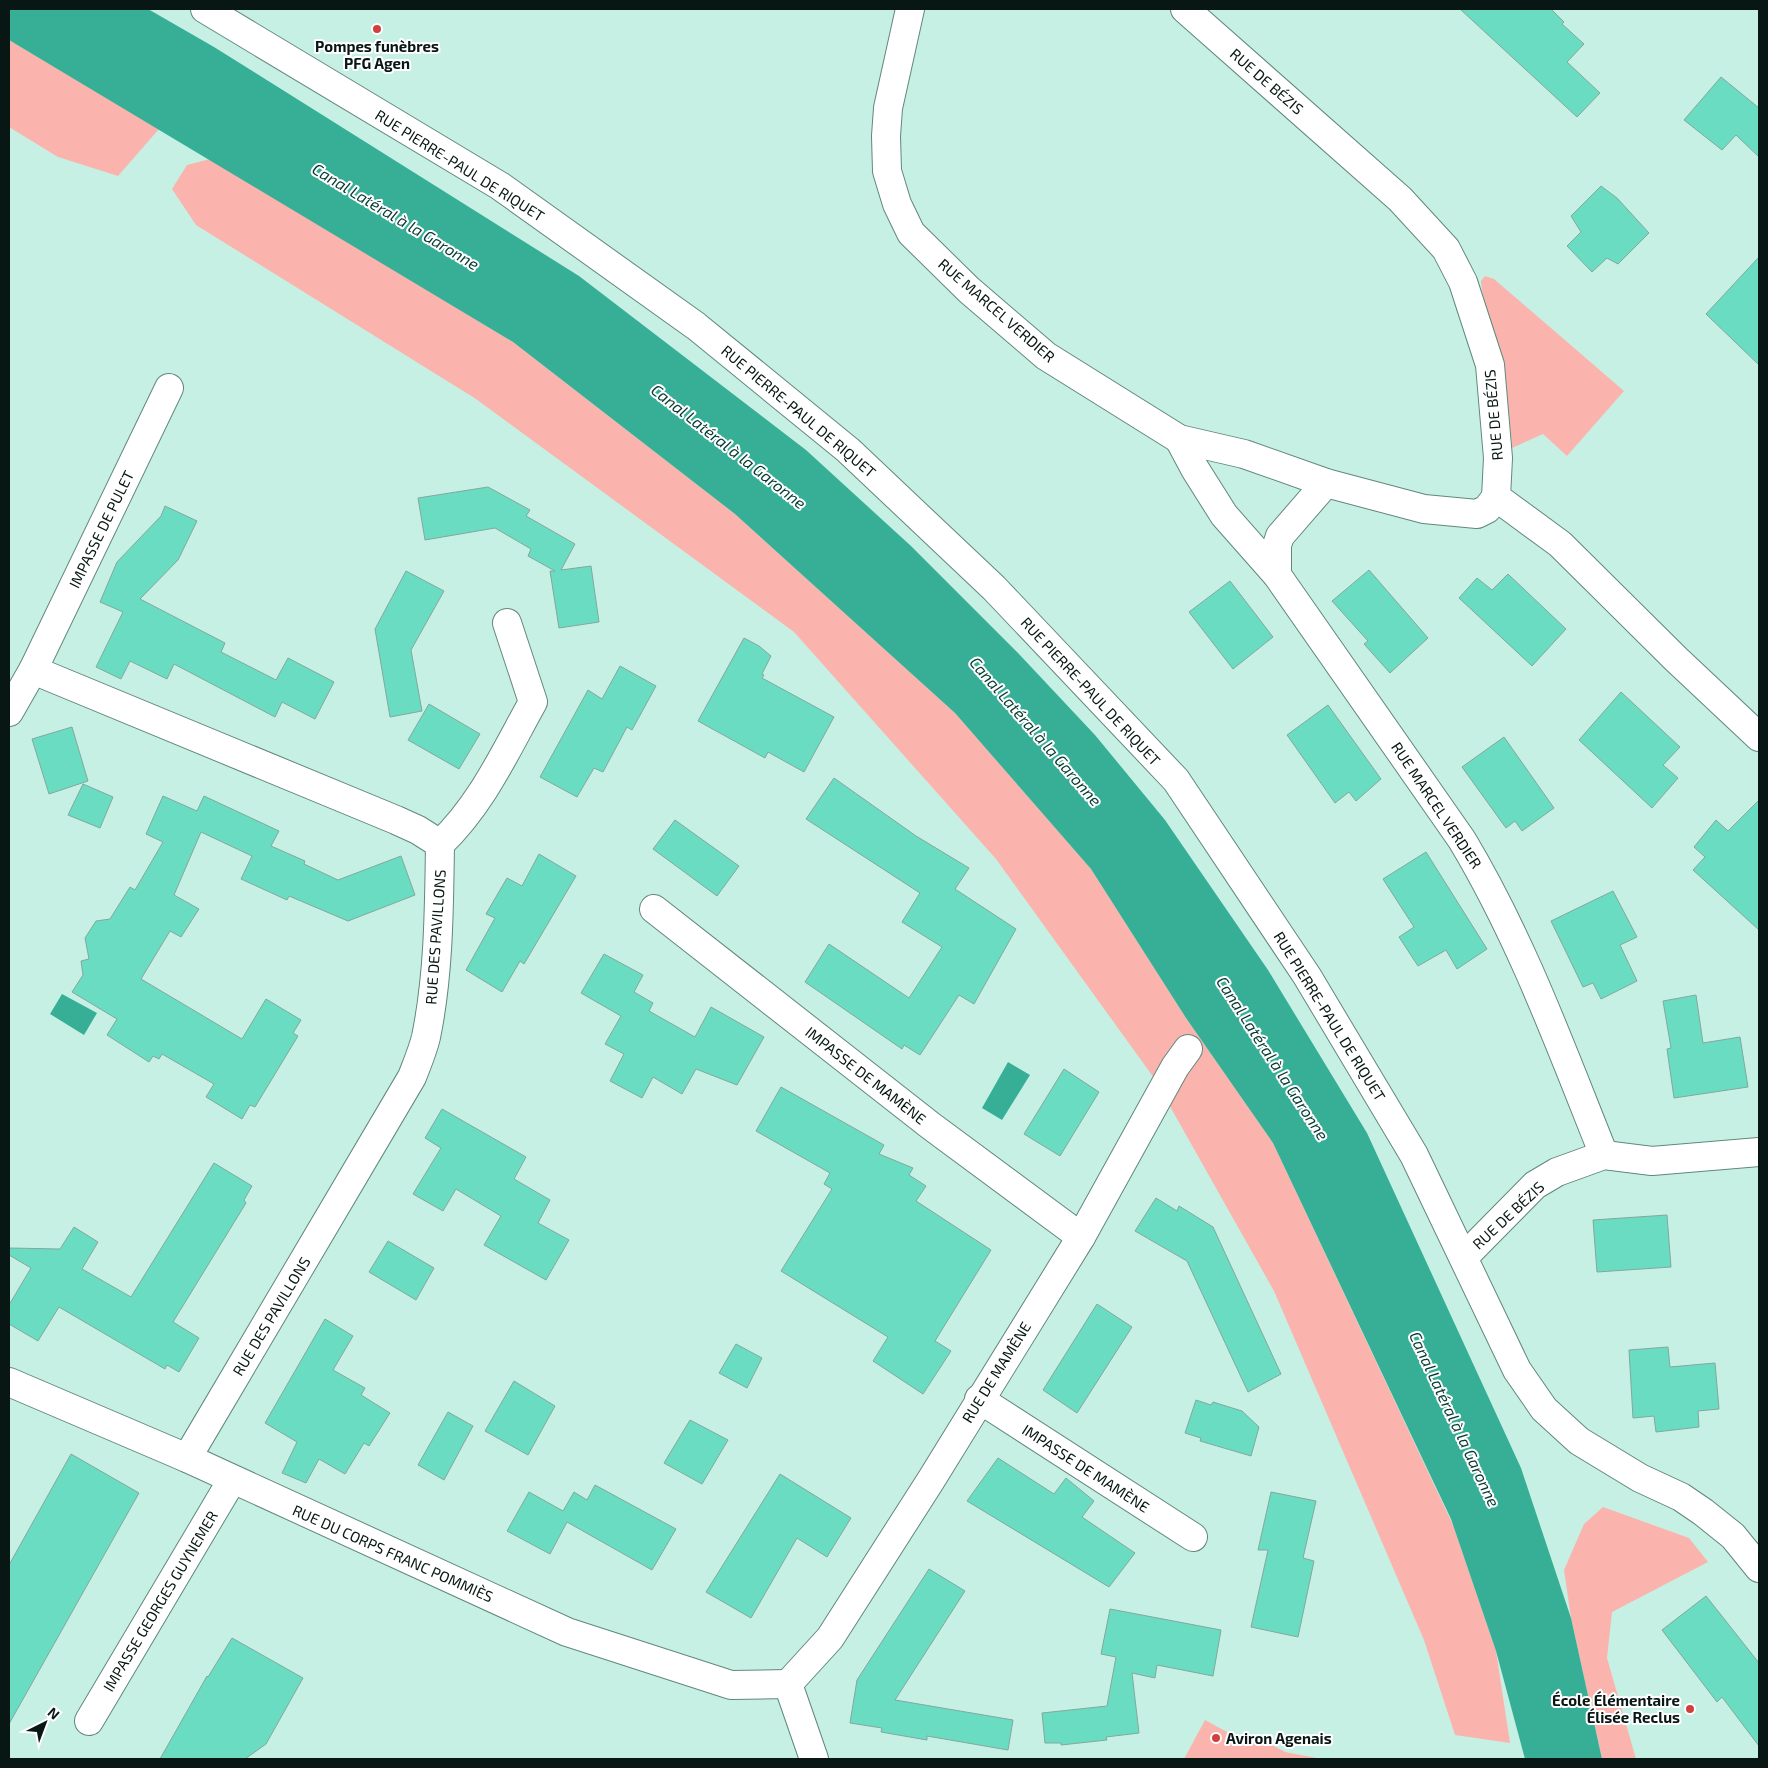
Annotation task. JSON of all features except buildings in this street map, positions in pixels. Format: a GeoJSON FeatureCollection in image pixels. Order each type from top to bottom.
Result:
{"type":"FeatureCollection","features":[{"type":"Feature","properties":{"kind":"street","name":"RUE PIERRE-PAUL DE RIQUET"},"geometry":{"type":"LineString","coordinates":[[205,9],[500,186],[696,326],[848,450],[994,588],[1176,780],[1307,976],[1414,1155],[1517,1370],[1544,1409],[1579,1441],[1640,1478],[1681,1497],[1703,1512],[1732,1536],[1759,1568]]}},
{"type":"Feature","properties":{"kind":"street","name":"RUE MARCEL VERDIER"},"geometry":{"type":"LineString","coordinates":[[910,9],[888,108],[886,136],[887,171],[897,204],[911,233],[969,290],[1046,356],[1180,439],[1244,454],[1326,483],[1424,508],[1477,514],[1487,509],[1496,497]]}},
{"type":"Feature","properties":{"kind":"street","name":"RUE DE BÉZIS"},"geometry":{"type":"LineString","coordinates":[[1185,9],[1400,199],[1446,249],[1463,282],[1490,365],[1498,458],[1496,497]]}},
{"type":"Feature","properties":{"kind":"street","name":"IMPASSE DE PULET"},"geometry":{"type":"LineString","coordinates":[[33,670],[169,388]]}},
{"type":"Feature","properties":{"kind":"street","name":"RUE MARCEL VERDIER"},"geometry":{"type":"LineString","coordinates":[[1180,439],[1195,469],[1224,515],[1278,575],[1462,840],[1489,884],[1548,1013],[1604,1155]]}},
{"type":"Feature","properties":{"kind":"street"},"geometry":{"type":"LineString","coordinates":[[1278,575],[1277,545],[1280,536],[1326,483]]}},
{"type":"Feature","properties":{"kind":"street"},"geometry":{"type":"LineString","coordinates":[[1496,497],[1560,544],[1669,652],[1759,737]]}},
{"type":"Feature","properties":{"kind":"street"},"geometry":{"type":"LineString","coordinates":[[9,712],[33,670],[396,820],[418,830],[440,844],[458,827],[479,800],[533,702],[507,623]]}},
{"type":"Feature","properties":{"kind":"street","name":"RUE DES PAVILLONS"},"geometry":{"type":"LineString","coordinates":[[187,1458],[412,1077],[426,1039],[430,1011],[439,916],[440,844]]}},
{"type":"Feature","properties":{"kind":"street","name":"IMPASSE DE MAMÈNE"},"geometry":{"type":"LineString","coordinates":[[654,909],[931,1126],[1081,1237]]}},
{"type":"Feature","properties":{"kind":"street","name":"RUE DE MAMÈNE"},"geometry":{"type":"LineString","coordinates":[[788,1684],[830,1638],[931,1480],[1081,1237],[1175,1067],[1188,1049]]}},
{"type":"Feature","properties":{"kind":"street","name":"RUE DE BÉZIS"},"geometry":{"type":"LineString","coordinates":[[1464,1257],[1535,1186],[1557,1172],[1604,1155],[1652,1160],[1759,1152]]}},
{"type":"Feature","properties":{"kind":"street","name":"RUE DU CORPS FRANC POMMIÈS"},"geometry":{"type":"LineString","coordinates":[[9,1382],[187,1458],[567,1632],[731,1685],[788,1684]]}},
{"type":"Feature","properties":{"kind":"street","name":"IMPASSE DE MAMÈNE"},"geometry":{"type":"LineString","coordinates":[[979,1400],[1193,1536]]}},
{"type":"Feature","properties":{"kind":"street","name":"IMPASSE GEORGES GUYNEMER"},"geometry":{"type":"LineString","coordinates":[[88,1721],[232,1480]]}},
{"type":"Feature","properties":{"kind":"street"},"geometry":{"type":"LineString","coordinates":[[788,1684],[814,1759]]}},
{"type":"Feature","properties":{"kind":"shaded area"},"geometry":{"type":"Polygon","coordinates":[[[9,40],[159,129],[118,176],[58,157],[9,127],[9,40]]]}},
{"type":"Feature","properties":{"kind":"shaded area"},"geometry":{"type":"Polygon","coordinates":[[[210,159],[513,342],[735,514],[955,713],[1091,869],[1186,1018],[1273,1143],[1453,1525],[1496,1651],[1510,1743],[1455,1735],[1424,1640],[1274,1291],[1154,1078],[996,859],[794,632],[476,399],[196,225],[172,189],[187,165],[210,159]]]}},
{"type":"Feature","properties":{"kind":"shaded area"},"geometry":{"type":"Polygon","coordinates":[[[1485,276],[1494,279],[1624,391],[1567,456],[1543,434],[1512,448],[1501,364],[1481,287],[1481,281],[1485,276]]]}},
{"type":"Feature","properties":{"kind":"shaded area"},"geometry":{"type":"Polygon","coordinates":[[[1603,1507],[1689,1538],[1708,1562],[1612,1612],[1607,1658],[1636,1759],[1602,1759],[1571,1618],[1564,1570],[1584,1524],[1603,1507]]]}},
{"type":"Feature","properties":{"kind":"shaded area","name":"Aviron Agenais"},"geometry":{"type":"Polygon","coordinates":[[[1205,1720],[1247,1743],[1252,1734],[1285,1752],[1322,1759],[1184,1759],[1205,1720]]]}},
{"type":"Feature","properties":{"kind":"water","name":"Canal Latéral à la Garonne"},"geometry":{"type":"Polygon","coordinates":[[[9,9],[148,9],[214,47],[579,276],[806,450],[911,546],[1018,653],[1095,735],[1165,820],[1268,970],[1367,1133],[1521,1468],[1571,1618],[1602,1759],[1525,1759],[1496,1651],[1451,1519],[1273,1143],[1186,1018],[1091,869],[955,713],[735,514],[513,342],[9,40],[9,9]]]}},
{"type":"Feature","properties":{"kind":"water"},"geometry":{"type":"Polygon","coordinates":[[[62,994],[97,1013],[84,1035],[50,1014],[62,994]]]}},
{"type":"Feature","properties":{"kind":"water"},"geometry":{"type":"Polygon","coordinates":[[[1008,1062],[1030,1075],[1002,1120],[982,1108],[1008,1062]]]}},
{"type":"Feature","properties":{"kind":"place","name":"Pompes funèbres PFG Agen"},"geometry":{"type":"Point","coordinates":[377,29]}},
{"type":"Feature","properties":{"kind":"place","name":"École Élémentaire Élisée Reclus"},"geometry":{"type":"Point","coordinates":[1690,1709]}},
{"type":"Feature","properties":{"kind":"place","name":"Aviron Agenais"},"geometry":{"type":"Point","coordinates":[1216,1738]}}]}
